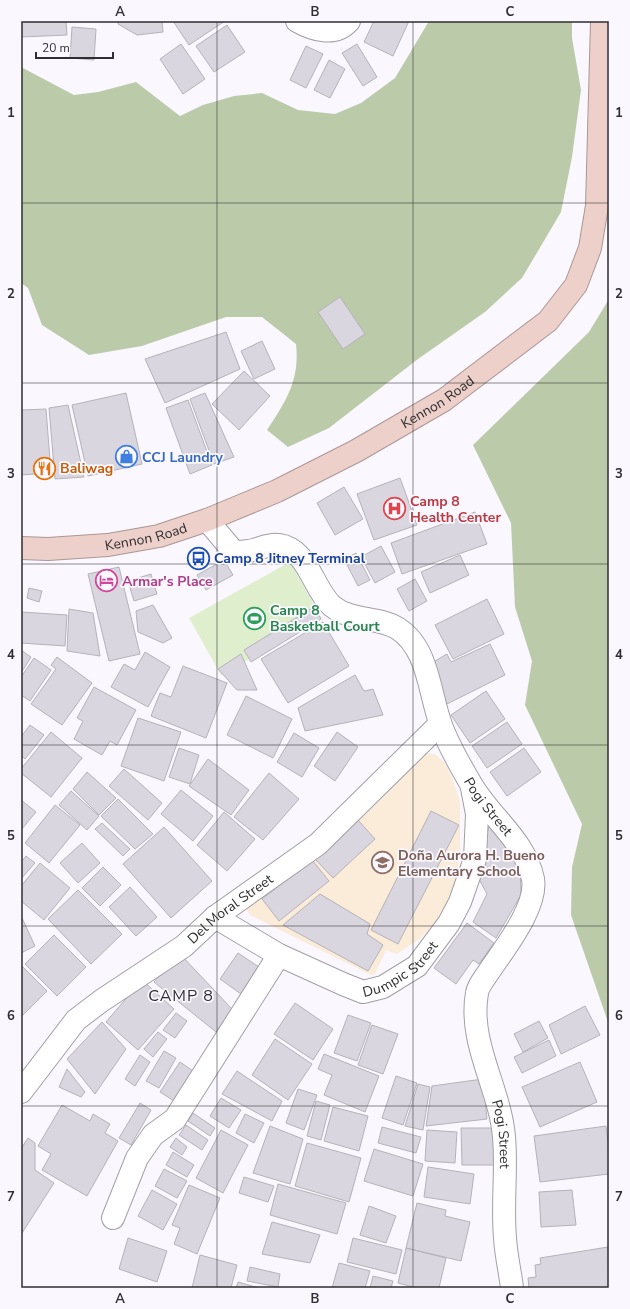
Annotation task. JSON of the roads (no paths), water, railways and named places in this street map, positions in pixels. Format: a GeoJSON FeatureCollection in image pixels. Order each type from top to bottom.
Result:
{"type":"FeatureCollection","features":[{"type":"Feature","properties":{"kind":"highway","name":"Kennon Road"},"geometry":{"type":"LineString","coordinates":[[21,548],[48,549],[108,545],[160,536],[207,520],[277,491],[356,451],[444,400],[548,321],[576,285],[590,248],[597,206],[602,21]]}},
{"type":"Feature","properties":{"kind":"street"},"geometry":{"type":"LineString","coordinates":[[297,21],[308,28],[334,30],[345,26],[349,21]]}},
{"type":"Feature","properties":{"kind":"street","name":"Pogi Street"},"geometry":{"type":"LineString","coordinates":[[207,520],[234,552],[279,545],[290,549],[303,561],[326,600],[336,609],[349,615],[385,623],[397,628],[406,636],[417,651],[428,675],[440,724],[472,786],[509,832],[527,861],[533,882],[529,906],[477,991],[479,1046],[497,1102],[504,1136],[504,1238],[512,1288]]}},
{"type":"Feature","properties":{"kind":"street","name":"Del Moral Street"},"geometry":{"type":"LineString","coordinates":[[21,1092],[76,1020],[101,1001],[184,946],[215,917],[318,844],[440,724]]}},
{"type":"Feature","properties":{"kind":"street","name":"Dumpic Street"},"geometry":{"type":"LineString","coordinates":[[215,917],[279,954],[363,992],[383,987],[417,966],[449,923],[460,902],[475,859],[477,814],[472,786]]}},
{"type":"Feature","properties":{"kind":"street"},"geometry":{"type":"LineString","coordinates":[[113,1218],[138,1158],[153,1135],[174,1119],[279,954]]}},
{"type":"Feature","properties":{"kind":"place","name":"CCJ Laundry"},"geometry":{"type":"Point","coordinates":[127,457]}},
{"type":"Feature","properties":{"kind":"place","name":"Baliwag"},"geometry":{"type":"Point","coordinates":[44,468]}},
{"type":"Feature","properties":{"kind":"place","name":"Camp 8 Health Center"},"geometry":{"type":"Point","coordinates":[395,509]}},
{"type":"Feature","properties":{"kind":"place","name":"Camp 8 Jitney Terminal"},"geometry":{"type":"Point","coordinates":[199,558]}},
{"type":"Feature","properties":{"kind":"place","name":"Armar's Place"},"geometry":{"type":"Point","coordinates":[106,581]}},
{"type":"Feature","properties":{"kind":"place","name":"Camp 8 Basketball Court"},"geometry":{"type":"Point","coordinates":[255,618]}},
{"type":"Feature","properties":{"kind":"place","name":"Doña Aurora H. Bueno Elementary School"},"geometry":{"type":"Point","coordinates":[383,863]}},
{"type":"Feature","properties":{"kind":"district","name":"CAMP 8"},"geometry":{"type":"Point","coordinates":[181,996]}}]}
